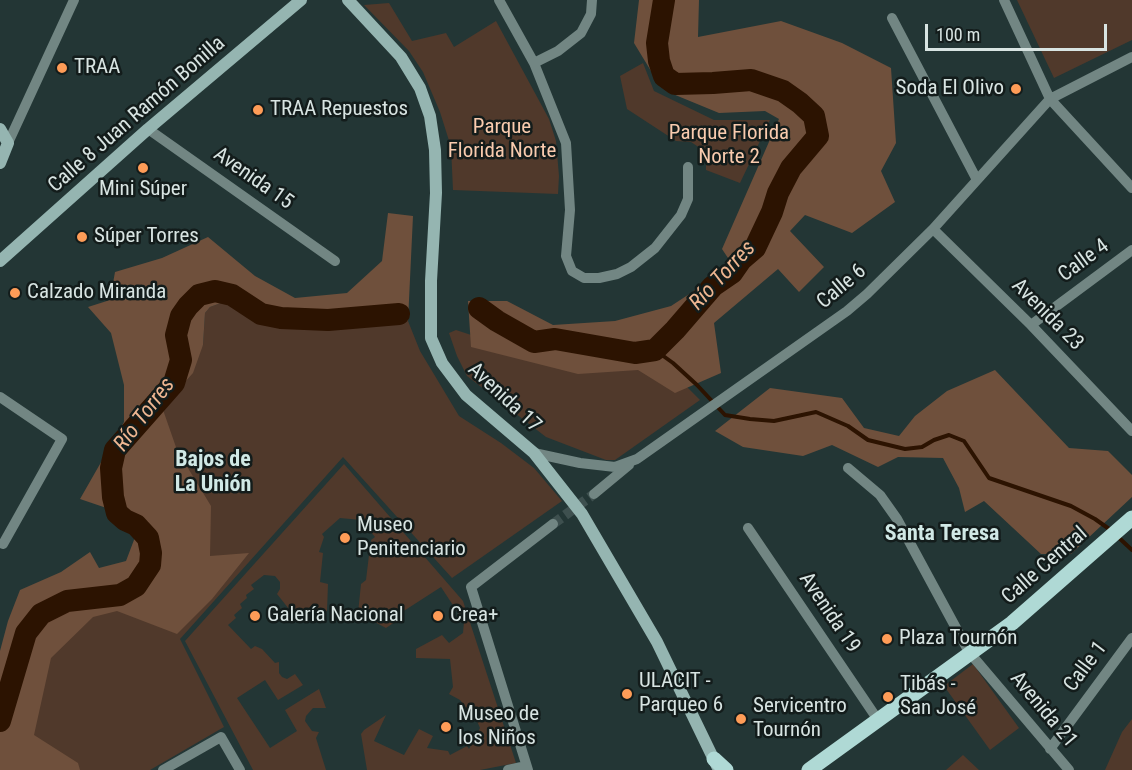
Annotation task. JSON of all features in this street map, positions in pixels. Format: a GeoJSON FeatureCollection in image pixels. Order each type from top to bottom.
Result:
{"type":"FeatureCollection","features":[{"type":"Feature","properties":{"kind":"main road","name":"Calle 8 Juan Ramón Bonilla"},"geometry":{"type":"LineString","coordinates":[[0,261],[148,129],[302,0]]}},
{"type":"Feature","properties":{"kind":"main road","name":"Avenida 17"},"geometry":{"type":"LineString","coordinates":[[348,0],[401,57],[420,88],[430,116],[435,150],[436,193],[431,281],[431,338],[442,363],[466,394],[534,453],[582,514],[657,642],[717,764]]}},
{"type":"Feature","properties":{"kind":"main road"},"geometry":{"type":"LineString","coordinates":[[0,129],[8,143],[0,163]]}},
{"type":"Feature","properties":{"kind":"main road","name":"Calle Central"},"geometry":{"type":"LineString","coordinates":[[809,770],[1012,623],[1132,518]]}},
{"type":"Feature","properties":{"kind":"main road"},"geometry":{"type":"LineString","coordinates":[[717,764],[726,770]]}},
{"type":"Feature","properties":{"kind":"street"},"geometry":{"type":"LineString","coordinates":[[8,143],[74,0]]}},
{"type":"Feature","properties":{"kind":"street"},"geometry":{"type":"LineString","coordinates":[[499,0],[534,63],[566,143],[570,210],[566,256],[572,271],[584,278],[599,278],[617,274],[631,267],[655,248],[681,215],[688,199],[688,167]]}},
{"type":"Feature","properties":{"kind":"street"},"geometry":{"type":"LineString","coordinates":[[534,63],[558,51],[581,33],[591,14],[592,0]]}},
{"type":"Feature","properties":{"kind":"street"},"geometry":{"type":"LineString","coordinates":[[1004,0],[1050,99],[1132,188]]}},
{"type":"Feature","properties":{"kind":"street"},"geometry":{"type":"LineString","coordinates":[[892,18],[977,180]]}},
{"type":"Feature","properties":{"kind":"street","name":"Calle 6"},"geometry":{"type":"LineString","coordinates":[[534,453],[580,463],[615,467],[637,459],[847,311],[867,294],[933,229],[1050,99],[1132,57]]}},
{"type":"Feature","properties":{"kind":"street","name":"Avenida 15"},"geometry":{"type":"LineString","coordinates":[[148,129],[335,261]]}},
{"type":"Feature","properties":{"kind":"street","name":"Avenida 23"},"geometry":{"type":"LineString","coordinates":[[933,229],[1031,325],[1132,431]]}},
{"type":"Feature","properties":{"kind":"street","name":"Calle 4"},"geometry":{"type":"LineString","coordinates":[[1031,325],[1132,250]]}},
{"type":"Feature","properties":{"kind":"street"},"geometry":{"type":"LineString","coordinates":[[0,397],[62,439],[3,544]]}},
{"type":"Feature","properties":{"kind":"street"},"geometry":{"type":"LineString","coordinates":[[594,494],[637,459]]}},
{"type":"Feature","properties":{"kind":"street","name":"Avenida 21"},"geometry":{"type":"LineString","coordinates":[[848,468],[879,495],[897,519],[969,652],[1069,770]]}},
{"type":"Feature","properties":{"kind":"street"},"geometry":{"type":"LineString","coordinates":[[508,770],[527,768],[471,587],[553,524]]}},
{"type":"Feature","properties":{"kind":"street","name":"Avenida 19"},"geometry":{"type":"LineString","coordinates":[[748,528],[878,720]]}},
{"type":"Feature","properties":{"kind":"street","name":"Calle 1"},"geometry":{"type":"LineString","coordinates":[[1050,749],[1132,638]]}},
{"type":"Feature","properties":{"kind":"street"},"geometry":{"type":"LineString","coordinates":[[163,770],[221,737],[240,770]]}},
{"type":"Feature","properties":{"kind":"green space"},"geometry":{"type":"Polygon","coordinates":[[[1017,0],[1132,0],[1132,40],[1054,78],[1017,0]]]}},
{"type":"Feature","properties":{"kind":"green space","name":"Parque Florida Norte"},"geometry":{"type":"Polygon","coordinates":[[[389,3],[412,41],[446,33],[454,47],[496,21],[549,119],[556,141],[558,194],[453,190],[451,147],[440,112],[423,72],[409,51],[364,5],[389,3]]]}},
{"type":"Feature","properties":{"kind":"green space","name":"Parque Florida Norte 2"},"geometry":{"type":"Polygon","coordinates":[[[643,63],[654,91],[714,120],[770,120],[740,183],[706,170],[706,159],[700,148],[691,142],[676,141],[627,109],[620,76],[643,63]]]}},
{"type":"Feature","properties":{"kind":"green space"},"geometry":{"type":"Polygon","coordinates":[[[229,300],[246,313],[272,327],[329,328],[408,321],[420,351],[459,416],[534,468],[562,501],[452,578],[343,457],[180,639],[224,727],[150,770],[0,770],[30,637],[155,582],[123,451],[203,345],[205,313],[210,307],[229,300]]]}},
{"type":"Feature","properties":{"kind":"green space"},"geometry":{"type":"Polygon","coordinates":[[[456,330],[538,357],[658,358],[700,400],[615,460],[606,460],[546,437],[467,376],[449,333],[456,330]]]}},
{"type":"Feature","properties":{"kind":"green space"},"geometry":{"type":"Polygon","coordinates":[[[344,464],[463,601],[516,763],[480,770],[367,770],[361,734],[386,715],[374,741],[404,755],[419,729],[433,736],[427,748],[448,751],[450,755],[467,746],[469,749],[480,728],[471,707],[467,709],[460,700],[449,694],[453,687],[450,659],[416,658],[416,649],[442,635],[449,643],[463,633],[464,622],[441,587],[396,616],[398,620],[386,628],[358,613],[361,584],[366,580],[369,555],[374,555],[371,540],[375,537],[361,520],[340,518],[322,534],[324,537],[319,552],[323,553],[320,582],[328,584],[327,611],[300,623],[277,594],[280,582],[275,576],[264,575],[251,585],[254,589],[246,595],[247,598],[240,604],[242,608],[234,615],[236,618],[228,625],[251,649],[255,646],[262,649],[275,663],[279,662],[279,673],[282,677],[287,679],[295,674],[303,685],[278,700],[265,680],[237,698],[270,748],[297,731],[285,710],[319,689],[326,708],[313,708],[305,721],[312,731],[319,732],[316,738],[326,770],[253,770],[185,641],[344,464]]]}},
{"type":"Feature","properties":{"kind":"green space"},"geometry":{"type":"Polygon","coordinates":[[[973,664],[1019,728],[990,750],[944,686],[973,664]]]}},
{"type":"Feature","properties":{"kind":"green space"},"geometry":{"type":"Polygon","coordinates":[[[1132,719],[1132,770],[1105,770],[1122,732],[1132,719]]]}},
{"type":"Feature","properties":{"kind":"green space"},"geometry":{"type":"Polygon","coordinates":[[[963,755],[979,770],[946,770],[963,755]]]}},
{"type":"Feature","properties":{"kind":"shaded area"},"geometry":{"type":"Polygon","coordinates":[[[639,0],[699,0],[698,37],[781,21],[842,43],[891,68],[896,143],[881,171],[895,202],[852,233],[805,215],[790,231],[824,267],[799,292],[778,269],[714,323],[721,373],[675,393],[638,370],[578,374],[471,347],[468,301],[507,301],[553,325],[615,321],[671,306],[700,287],[709,285],[732,264],[722,249],[779,119],[765,111],[719,113],[668,92],[651,71],[634,43],[639,0]]]}},
{"type":"Feature","properties":{"kind":"shaded area"},"geometry":{"type":"Polygon","coordinates":[[[388,213],[413,216],[408,321],[329,328],[272,327],[246,313],[229,300],[210,307],[205,313],[203,345],[193,373],[162,407],[177,450],[211,506],[210,556],[249,553],[212,599],[177,634],[117,611],[93,617],[51,658],[34,735],[78,763],[80,770],[0,770],[0,651],[20,590],[61,572],[90,552],[99,568],[126,561],[137,532],[133,517],[80,499],[124,422],[124,385],[111,333],[88,307],[110,300],[115,272],[162,258],[208,237],[255,276],[295,298],[347,293],[382,261],[388,213]]]}},
{"type":"Feature","properties":{"kind":"shaded area"},"geometry":{"type":"Polygon","coordinates":[[[995,370],[1069,448],[1108,451],[1132,475],[1132,497],[1071,554],[1041,554],[984,501],[965,512],[959,488],[943,458],[898,457],[878,467],[832,445],[803,456],[743,447],[715,431],[770,388],[842,398],[864,428],[899,436],[915,416],[947,391],[995,370]]]}},
{"type":"Feature","properties":{"kind":"waterway","name":"Río Torres"},"geometry":{"type":"LineString","coordinates":[[479,308],[534,342],[555,339],[635,353],[655,350],[713,286],[732,273],[741,260],[755,248],[791,168],[818,136],[814,116],[783,91],[751,80],[675,84],[664,76],[657,43],[664,0]]}},
{"type":"Feature","properties":{"kind":"waterway","name":"Río Torres"},"geometry":{"type":"LineString","coordinates":[[0,721],[26,633],[41,614],[67,601],[120,595],[136,586],[150,565],[151,553],[148,538],[136,525],[117,513],[113,497],[111,468],[115,450],[174,383],[181,360],[176,335],[181,316],[188,306],[199,295],[215,291],[232,295],[261,314],[281,318],[328,320],[399,314]]}},
{"type":"Feature","properties":{"kind":"waterway"},"geometry":{"type":"LineString","coordinates":[[655,350],[697,385],[725,415],[774,421],[816,412],[848,426],[868,440],[905,449],[922,447],[949,435],[964,441],[989,478],[1071,506],[1112,531]]}},
{"type":"Feature","properties":{"kind":"waterway"},"geometry":{"type":"LineString","coordinates":[[1117,536],[1132,550]]}},
{"type":"Feature","properties":{"kind":"tunnel"},"geometry":{"type":"LineString","coordinates":[[553,524],[594,494]]}},
{"type":"Feature","properties":{"kind":"place","name":"TRAA"},"geometry":{"type":"Point","coordinates":[62,68]}},
{"type":"Feature","properties":{"kind":"place","name":"Soda El Olivo"},"geometry":{"type":"Point","coordinates":[1016,89]}},
{"type":"Feature","properties":{"kind":"place","name":"TRAA Repuestos"},"geometry":{"type":"Point","coordinates":[258,110]}},
{"type":"Feature","properties":{"kind":"place","name":"Mini Súper"},"geometry":{"type":"Point","coordinates":[143,168]}},
{"type":"Feature","properties":{"kind":"place","name":"Súper Torres"},"geometry":{"type":"Point","coordinates":[82,237]}},
{"type":"Feature","properties":{"kind":"place","name":"Calzado Miranda"},"geometry":{"type":"Point","coordinates":[15,293]}},
{"type":"Feature","properties":{"kind":"place","name":"Museo Penitenciario"},"geometry":{"type":"Point","coordinates":[345,538]}},
{"type":"Feature","properties":{"kind":"place","name":"Galería Nacional"},"geometry":{"type":"Point","coordinates":[255,616]}},
{"type":"Feature","properties":{"kind":"place","name":"Crea+"},"geometry":{"type":"Point","coordinates":[438,616]}},
{"type":"Feature","properties":{"kind":"place","name":"Plaza Tournón"},"geometry":{"type":"Point","coordinates":[887,639]}},
{"type":"Feature","properties":{"kind":"place","name":"ULACIT - Parqueo 6"},"geometry":{"type":"Point","coordinates":[627,694]}},
{"type":"Feature","properties":{"kind":"place","name":"Tibás - San José"},"geometry":{"type":"Point","coordinates":[888,697]}},
{"type":"Feature","properties":{"kind":"place","name":"Servicentro Tournón"},"geometry":{"type":"Point","coordinates":[741,719]}},
{"type":"Feature","properties":{"kind":"place","name":"Museo de los Niños"},"geometry":{"type":"Point","coordinates":[446,727]}},
{"type":"Feature","properties":{"kind":"district","name":"Bajos de La Unión"},"geometry":{"type":"Point","coordinates":[213,473]}},
{"type":"Feature","properties":{"kind":"district","name":"Santa Teresa"},"geometry":{"type":"Point","coordinates":[942,534]}}]}
